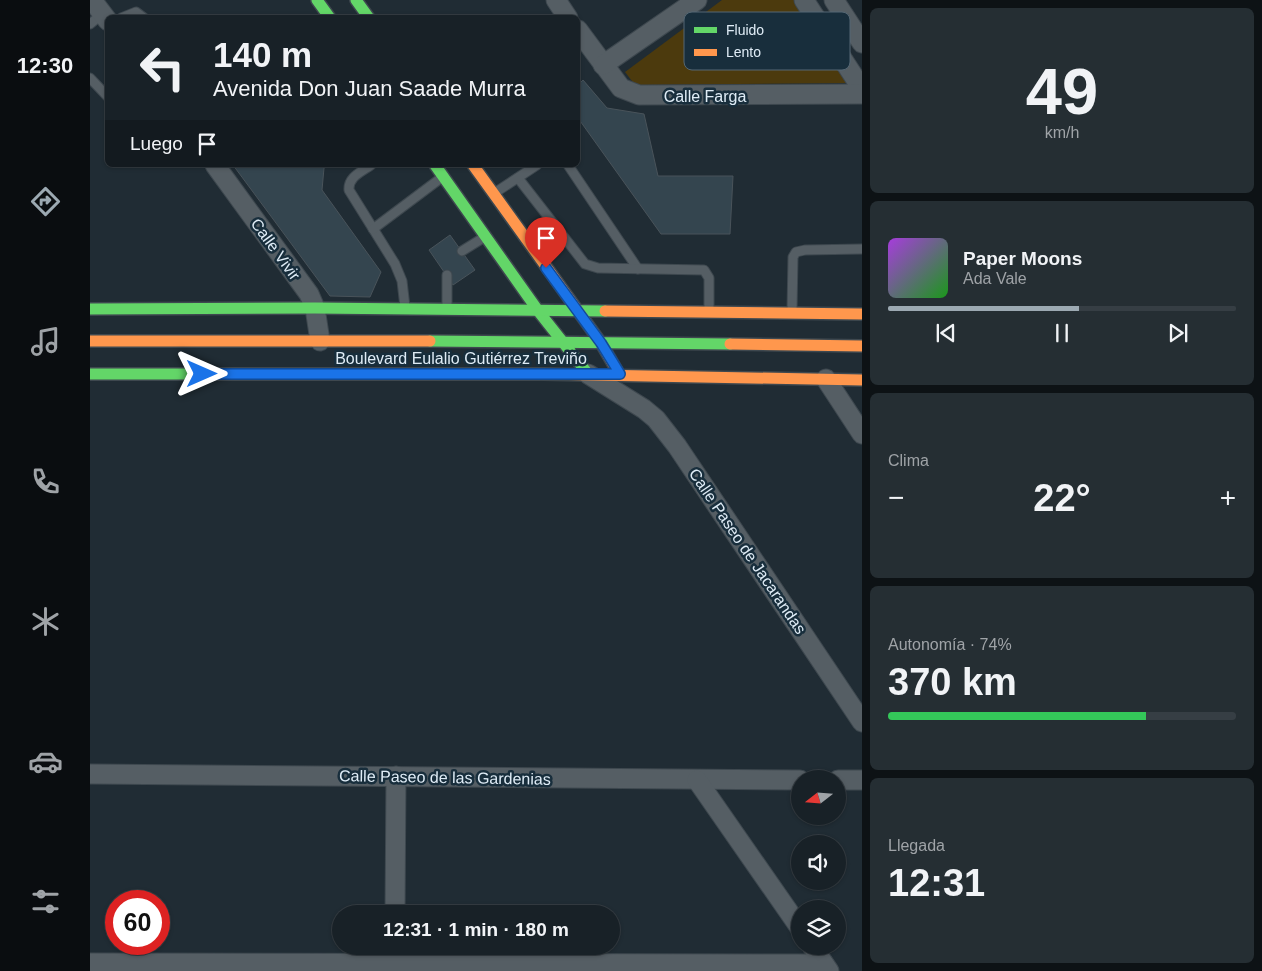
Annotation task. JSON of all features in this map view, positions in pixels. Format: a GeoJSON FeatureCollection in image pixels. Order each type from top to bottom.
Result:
{"type":"FeatureCollection","features":[{"type":"Feature","properties":{"kind":"main road"},"geometry":{"type":"LineString","coordinates":[[317,0],[328,15]]}},
{"type":"Feature","properties":{"kind":"main road"},"geometry":{"type":"LineString","coordinates":[[436,167],[539,312],[588,374]]}},
{"type":"Feature","properties":{"kind":"main road"},"geometry":{"type":"LineString","coordinates":[[474,167],[601,343],[620,374]]}},
{"type":"Feature","properties":{"kind":"main road"},"geometry":{"type":"LineString","coordinates":[[90,309],[315,308],[539,312],[862,314]]}},
{"type":"Feature","properties":{"kind":"main road","name":"Boulevard Eulalio Gutiérrez Treviño"},"geometry":{"type":"LineString","coordinates":[[90,341],[561,341],[862,346]]}},
{"type":"Feature","properties":{"kind":"main road","name":"Boulevard Eulalio Gutiérrez Treviño"},"geometry":{"type":"LineString","coordinates":[[90,374],[620,374],[862,380]]}},
{"type":"Feature","properties":{"kind":"street"},"geometry":{"type":"LineString","coordinates":[[556,0],[566,15]]}},
{"type":"Feature","properties":{"kind":"street"},"geometry":{"type":"LineString","coordinates":[[602,65],[697,0]]}},
{"type":"Feature","properties":{"kind":"street"},"geometry":{"type":"LineString","coordinates":[[804,0],[812,12]]}},
{"type":"Feature","properties":{"kind":"street"},"geometry":{"type":"LineString","coordinates":[[834,0],[842,12]]}},
{"type":"Feature","properties":{"kind":"street"},"geometry":{"type":"LineString","coordinates":[[850,25],[862,43]]}},
{"type":"Feature","properties":{"kind":"street","name":"Calle Farga"},"geometry":{"type":"LineString","coordinates":[[580,33],[602,65],[621,88],[639,95],[862,94]]}},
{"type":"Feature","properties":{"kind":"street"},"geometry":{"type":"LineString","coordinates":[[850,70],[862,89]]}},
{"type":"Feature","properties":{"kind":"street","name":"Calle Vivir"},"geometry":{"type":"LineString","coordinates":[[216,167],[309,294],[315,308],[320,341]]}},
{"type":"Feature","properties":{"kind":"street","name":"Calle Paseo de Jacarandas"},"geometry":{"type":"LineString","coordinates":[[588,374],[644,409],[656,419],[677,446],[862,722]]}},
{"type":"Feature","properties":{"kind":"street"},"geometry":{"type":"LineString","coordinates":[[619,394],[620,374]]}},
{"type":"Feature","properties":{"kind":"street"},"geometry":{"type":"LineString","coordinates":[[826,379],[862,434]]}},
{"type":"Feature","properties":{"kind":"street","name":"Calle Paseo de las Gardenias"},"geometry":{"type":"LineString","coordinates":[[90,774],[791,780]]}},
{"type":"Feature","properties":{"kind":"street"},"geometry":{"type":"LineString","coordinates":[[396,776],[396,905]]}},
{"type":"Feature","properties":{"kind":"street"},"geometry":{"type":"LineString","coordinates":[[697,780],[791,915]]}},
{"type":"Feature","properties":{"kind":"street"},"geometry":{"type":"LineString","coordinates":[[846,780],[862,780]]}},
{"type":"Feature","properties":{"kind":"street"},"geometry":{"type":"LineString","coordinates":[[818,955],[827,967]]}},
{"type":"Feature","properties":{"kind":"street"},"geometry":{"type":"LineString","coordinates":[[90,963],[395,960],[827,967]]}},
{"type":"Feature","properties":{"kind":"lane"},"geometry":{"type":"LineString","coordinates":[[128,15],[136,12],[140,15]]}},
{"type":"Feature","properties":{"kind":"lane"},"geometry":{"type":"LineString","coordinates":[[90,78],[105,94]]}},
{"type":"Feature","properties":{"kind":"lane"},"geometry":{"type":"LineString","coordinates":[[368,167],[352,178],[349,190],[399,272],[406,309]]}},
{"type":"Feature","properties":{"kind":"lane"},"geometry":{"type":"LineString","coordinates":[[494,194],[535,167]]}},
{"type":"Feature","properties":{"kind":"lane"},"geometry":{"type":"LineString","coordinates":[[569,167],[638,270]]}},
{"type":"Feature","properties":{"kind":"lane"},"geometry":{"type":"LineString","coordinates":[[373,228],[443,176]]}},
{"type":"Feature","properties":{"kind":"lane"},"geometry":{"type":"LineString","coordinates":[[518,178],[586,264],[598,268],[704,270],[709,278],[709,313]]}},
{"type":"Feature","properties":{"kind":"lane"},"geometry":{"type":"LineString","coordinates":[[462,251],[485,236]]}},
{"type":"Feature","properties":{"kind":"lane"},"geometry":{"type":"LineString","coordinates":[[792,314],[793,257],[796,252],[799,250],[862,249]]}},
{"type":"Feature","properties":{"kind":"lane"},"geometry":{"type":"LineString","coordinates":[[447,275],[448,310]]}},
{"type":"Feature","properties":{"kind":"shaded area"},"geometry":{"type":"Polygon","coordinates":[[[722,0],[794,0],[803,12],[706,12],[722,0]]]}},
{"type":"Feature","properties":{"kind":"shaded area"},"geometry":{"type":"Polygon","coordinates":[[[684,28],[684,70],[844,70],[853,83],[635,85],[625,72],[684,28]]]}},
{"type":"Feature","properties":{"kind":"building"},"geometry":{"type":"Polygon","coordinates":[[[583,80],[607,108],[644,114],[658,176],[733,176],[730,234],[661,234],[580,121],[580,83],[583,80]]]}},
{"type":"Feature","properties":{"kind":"building"},"geometry":{"type":"Polygon","coordinates":[[[234,167],[326,167],[322,190],[381,272],[370,297],[330,296],[234,167]]]}},
{"type":"Feature","properties":{"kind":"building"},"geometry":{"type":"Polygon","coordinates":[[[450,235],[475,270],[453,285],[429,250],[450,235]]]}},
{"type":"Feature","properties":{"kind":"traffic: fast"},"geometry":{"type":"LineString","coordinates":[[317,0],[328,15]]}},
{"type":"Feature","properties":{"kind":"traffic: fast"},"geometry":{"type":"LineString","coordinates":[[356,0],[367,15]]}},
{"type":"Feature","properties":{"kind":"traffic: fast"},"geometry":{"type":"LineString","coordinates":[[436,167],[539,312],[588,374]]}},
{"type":"Feature","properties":{"kind":"traffic: fast"},"geometry":{"type":"LineString","coordinates":[[90,309],[315,308],[605,311]]}},
{"type":"Feature","properties":{"kind":"traffic: fast"},"geometry":{"type":"LineString","coordinates":[[430,341],[730,344]]}},
{"type":"Feature","properties":{"kind":"traffic: fast"},"geometry":{"type":"LineString","coordinates":[[90,374],[543,374]]}},
{"type":"Feature","properties":{"kind":"traffic: slow"},"geometry":{"type":"LineString","coordinates":[[474,167],[601,343],[619,374]]}},
{"type":"Feature","properties":{"kind":"traffic: slow"},"geometry":{"type":"LineString","coordinates":[[605,311],[862,314]]}},
{"type":"Feature","properties":{"kind":"traffic: slow"},"geometry":{"type":"LineString","coordinates":[[90,341],[430,341]]}},
{"type":"Feature","properties":{"kind":"traffic: slow"},"geometry":{"type":"LineString","coordinates":[[730,344],[862,346]]}},
{"type":"Feature","properties":{"kind":"traffic: slow"},"geometry":{"type":"LineString","coordinates":[[543,374],[862,380]]}},
{"type":"Feature","properties":{"kind":"route"},"geometry":{"type":"LineString","coordinates":[[202,374],[620,374],[601,343],[546,268]]}}]}
